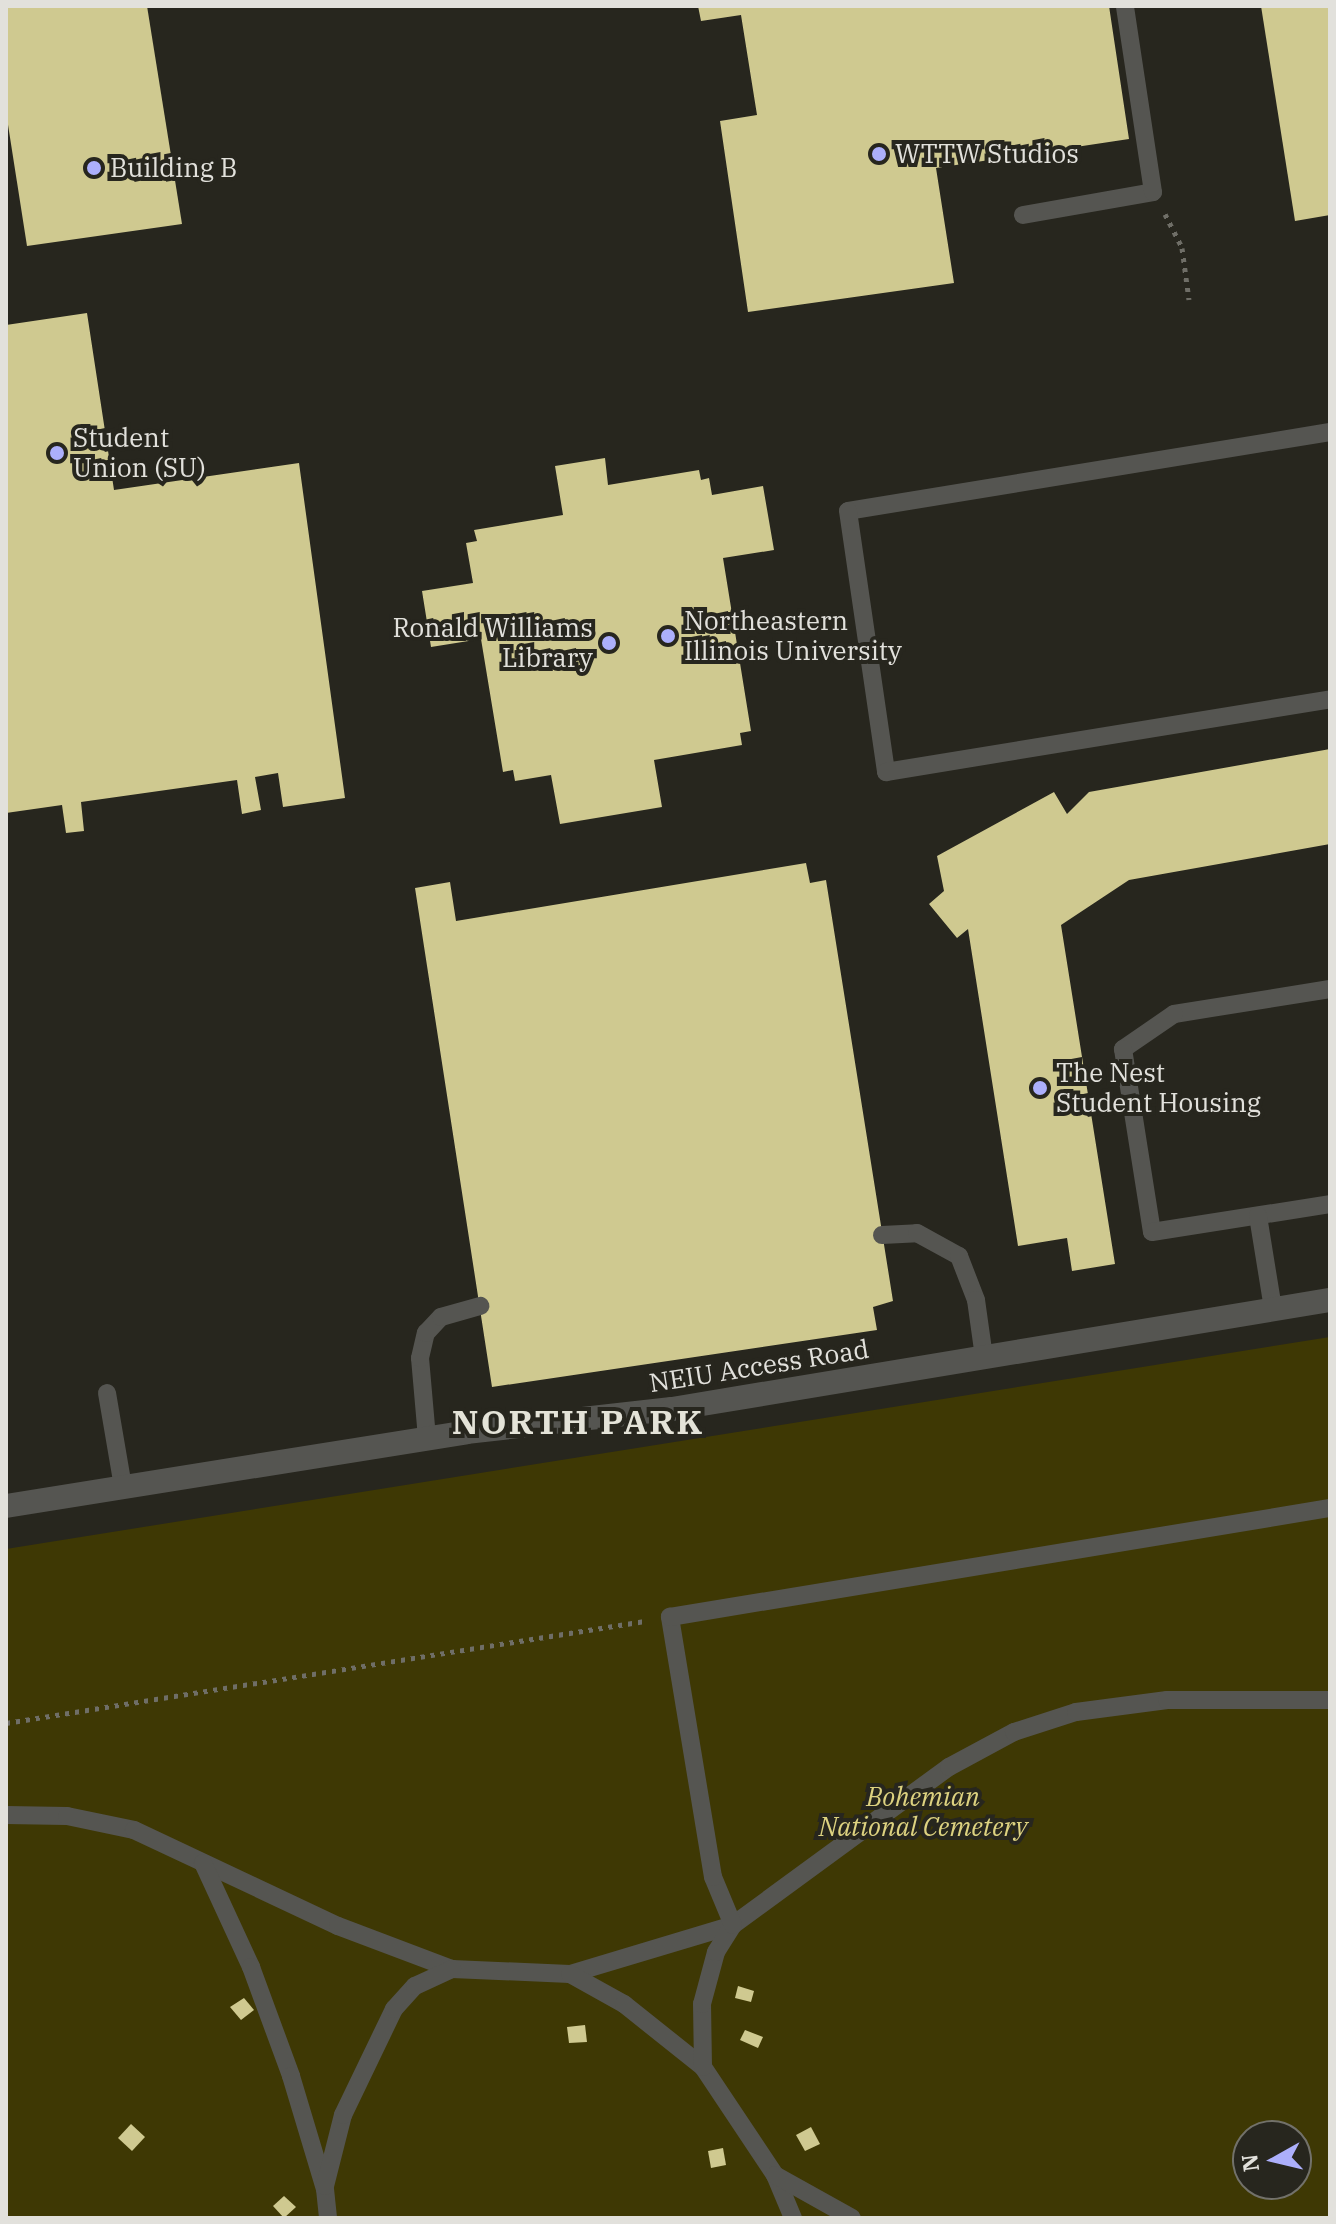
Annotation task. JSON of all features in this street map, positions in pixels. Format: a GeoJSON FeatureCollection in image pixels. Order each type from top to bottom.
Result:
{"type":"FeatureCollection","features":[{"type":"Feature","properties":{"kind":"street","name":"NEIU Access Road"},"geometry":{"type":"LineString","coordinates":[[6,1506],[427,1438],[672,1409],[1330,1300]]}},
{"type":"Feature","properties":{"kind":"lane"},"geometry":{"type":"LineString","coordinates":[[1023,215],[1153,192],[1125,6]]}},
{"type":"Feature","properties":{"kind":"lane"},"geometry":{"type":"LineString","coordinates":[[1330,432],[848,511],[886,772],[1330,699]]}},
{"type":"Feature","properties":{"kind":"lane"},"geometry":{"type":"LineString","coordinates":[[1330,989],[1174,1014],[1123,1049],[1152,1232],[1330,1204]]}},
{"type":"Feature","properties":{"kind":"lane"},"geometry":{"type":"LineString","coordinates":[[1258,1216],[1273,1309]]}},
{"type":"Feature","properties":{"kind":"lane"},"geometry":{"type":"LineString","coordinates":[[882,1235],[917,1233],[959,1256],[976,1300],[984,1357]]}},
{"type":"Feature","properties":{"kind":"lane"},"geometry":{"type":"LineString","coordinates":[[427,1438],[420,1358],[426,1333],[441,1317],[480,1306]]}},
{"type":"Feature","properties":{"kind":"lane"},"geometry":{"type":"LineString","coordinates":[[107,1393],[123,1487]]}},
{"type":"Feature","properties":{"kind":"lane"},"geometry":{"type":"LineString","coordinates":[[733,1925],[713,1877],[670,1617],[1330,1508]]}},
{"type":"Feature","properties":{"kind":"lane"},"geometry":{"type":"LineString","coordinates":[[6,1815],[67,1816],[134,1830],[338,1926],[452,1969],[570,1974],[733,1925],[949,1767],[1014,1732],[1076,1712],[1167,1700],[1330,1700]]}},
{"type":"Feature","properties":{"kind":"lane"},"geometry":{"type":"LineString","coordinates":[[203,1863],[251,1967],[325,2189],[328,2218]]}},
{"type":"Feature","properties":{"kind":"lane"},"geometry":{"type":"LineString","coordinates":[[703,2067],[702,2004],[716,1952],[733,1925]]}},
{"type":"Feature","properties":{"kind":"lane"},"geometry":{"type":"LineString","coordinates":[[325,2189],[343,2115],[387,2020],[415,1986],[452,1969]]}},
{"type":"Feature","properties":{"kind":"lane"},"geometry":{"type":"LineString","coordinates":[[570,1974],[624,2004],[703,2067],[775,2175],[793,2218]]}},
{"type":"Feature","properties":{"kind":"lane"},"geometry":{"type":"LineString","coordinates":[[775,2175],[852,2218]]}},
{"type":"Feature","properties":{"kind":"path"},"geometry":{"type":"LineString","coordinates":[[1153,192],[1182,248],[1189,300]]}},
{"type":"Feature","properties":{"kind":"path"},"geometry":{"type":"LineString","coordinates":[[6,1723],[670,1617]]}},
{"type":"Feature","properties":{"kind":"green space","name":"Bohemian National Cemetery"},"geometry":{"type":"Polygon","coordinates":[[[1330,1337],[1330,2218],[6,2218],[6,1549],[1330,1337]]]}},
{"type":"Feature","properties":{"kind":"building","name":"Building B"},"geometry":{"type":"Polygon","coordinates":[[[6,6],[147,6],[182,224],[27,246],[6,112],[6,6]]]}},
{"type":"Feature","properties":{"kind":"building","name":"WTTW Studios"},"geometry":{"type":"Polygon","coordinates":[[[698,6],[1109,6],[1129,139],[936,168],[954,283],[748,312],[720,121],[757,115],[741,15],[701,21],[698,6]]]}},
{"type":"Feature","properties":{"kind":"building"},"geometry":{"type":"Polygon","coordinates":[[[1261,6],[1330,6],[1330,215],[1295,221],[1261,6]]]}},
{"type":"Feature","properties":{"kind":"building"},"geometry":{"type":"Polygon","coordinates":[[[87,313],[114,490],[299,463],[345,798],[283,807],[278,773],[255,777],[261,810],[242,814],[237,780],[81,802],[84,831],[66,833],[62,805],[6,813],[6,325],[87,313]]]}},
{"type":"Feature","properties":{"kind":"building","name":"Ronald Williams Library"},"geometry":{"type":"Polygon","coordinates":[[[605,458],[608,485],[699,470],[701,480],[709,478],[712,495],[763,486],[774,550],[723,558],[751,731],[740,733],[742,745],[654,760],[662,807],[560,824],[551,775],[515,781],[513,770],[503,772],[481,639],[431,647],[422,591],[473,583],[466,543],[477,541],[474,530],[563,515],[555,466],[605,458]]]}},
{"type":"Feature","properties":{"kind":"building","name":"The Nest Student Housing"},"geometry":{"type":"Polygon","coordinates":[[[1330,749],[1330,844],[1129,880],[1061,925],[1115,1264],[1072,1271],[1067,1238],[1018,1246],[968,929],[957,938],[929,904],[944,891],[937,856],[1054,792],[1067,814],[1089,792],[1330,749]]]}},
{"type":"Feature","properties":{"kind":"building"},"geometry":{"type":"Polygon","coordinates":[[[806,863],[810,883],[826,880],[893,1301],[873,1307],[877,1330],[492,1387],[415,888],[450,882],[456,921],[806,863]]]}},
{"type":"Feature","properties":{"kind":"building"},"geometry":{"type":"Polygon","coordinates":[[[738,1986],[754,1991],[751,2002],[735,1998],[738,1986]]]}},
{"type":"Feature","properties":{"kind":"building"},"geometry":{"type":"Polygon","coordinates":[[[244,1998],[254,2010],[241,2020],[230,2007],[244,1998]]]}},
{"type":"Feature","properties":{"kind":"building"},"geometry":{"type":"Polygon","coordinates":[[[585,2025],[587,2042],[569,2043],[567,2027],[585,2025]]]}},
{"type":"Feature","properties":{"kind":"building"},"geometry":{"type":"Polygon","coordinates":[[[745,2030],[763,2037],[758,2048],[740,2040],[745,2030]]]}},
{"type":"Feature","properties":{"kind":"building"},"geometry":{"type":"Polygon","coordinates":[[[131,2124],[145,2137],[132,2151],[118,2138],[131,2124]]]}},
{"type":"Feature","properties":{"kind":"building"},"geometry":{"type":"Polygon","coordinates":[[[811,2127],[820,2144],[805,2151],[796,2135],[811,2127]]]}},
{"type":"Feature","properties":{"kind":"building"},"geometry":{"type":"Polygon","coordinates":[[[723,2148],[726,2165],[711,2168],[708,2151],[723,2148]]]}},
{"type":"Feature","properties":{"kind":"building"},"geometry":{"type":"Polygon","coordinates":[[[284,2196],[296,2207],[284,2218],[273,2206],[284,2196]]]}},
{"type":"Feature","properties":{"kind":"place","name":"WTTW Studios"},"geometry":{"type":"Point","coordinates":[879,154]}},
{"type":"Feature","properties":{"kind":"place","name":"Building B"},"geometry":{"type":"Point","coordinates":[94,168]}},
{"type":"Feature","properties":{"kind":"place","name":"Student Union (SU)"},"geometry":{"type":"Point","coordinates":[57,453]}},
{"type":"Feature","properties":{"kind":"place","name":"Northeastern Illinois University"},"geometry":{"type":"Point","coordinates":[668,636]}},
{"type":"Feature","properties":{"kind":"place","name":"Ronald Williams Library"},"geometry":{"type":"Point","coordinates":[609,643]}},
{"type":"Feature","properties":{"kind":"place","name":"The Nest Student Housing"},"geometry":{"type":"Point","coordinates":[1040,1088]}},
{"type":"Feature","properties":{"kind":"district","name":"NORTH PARK"},"geometry":{"type":"Point","coordinates":[578,1422]}}]}
